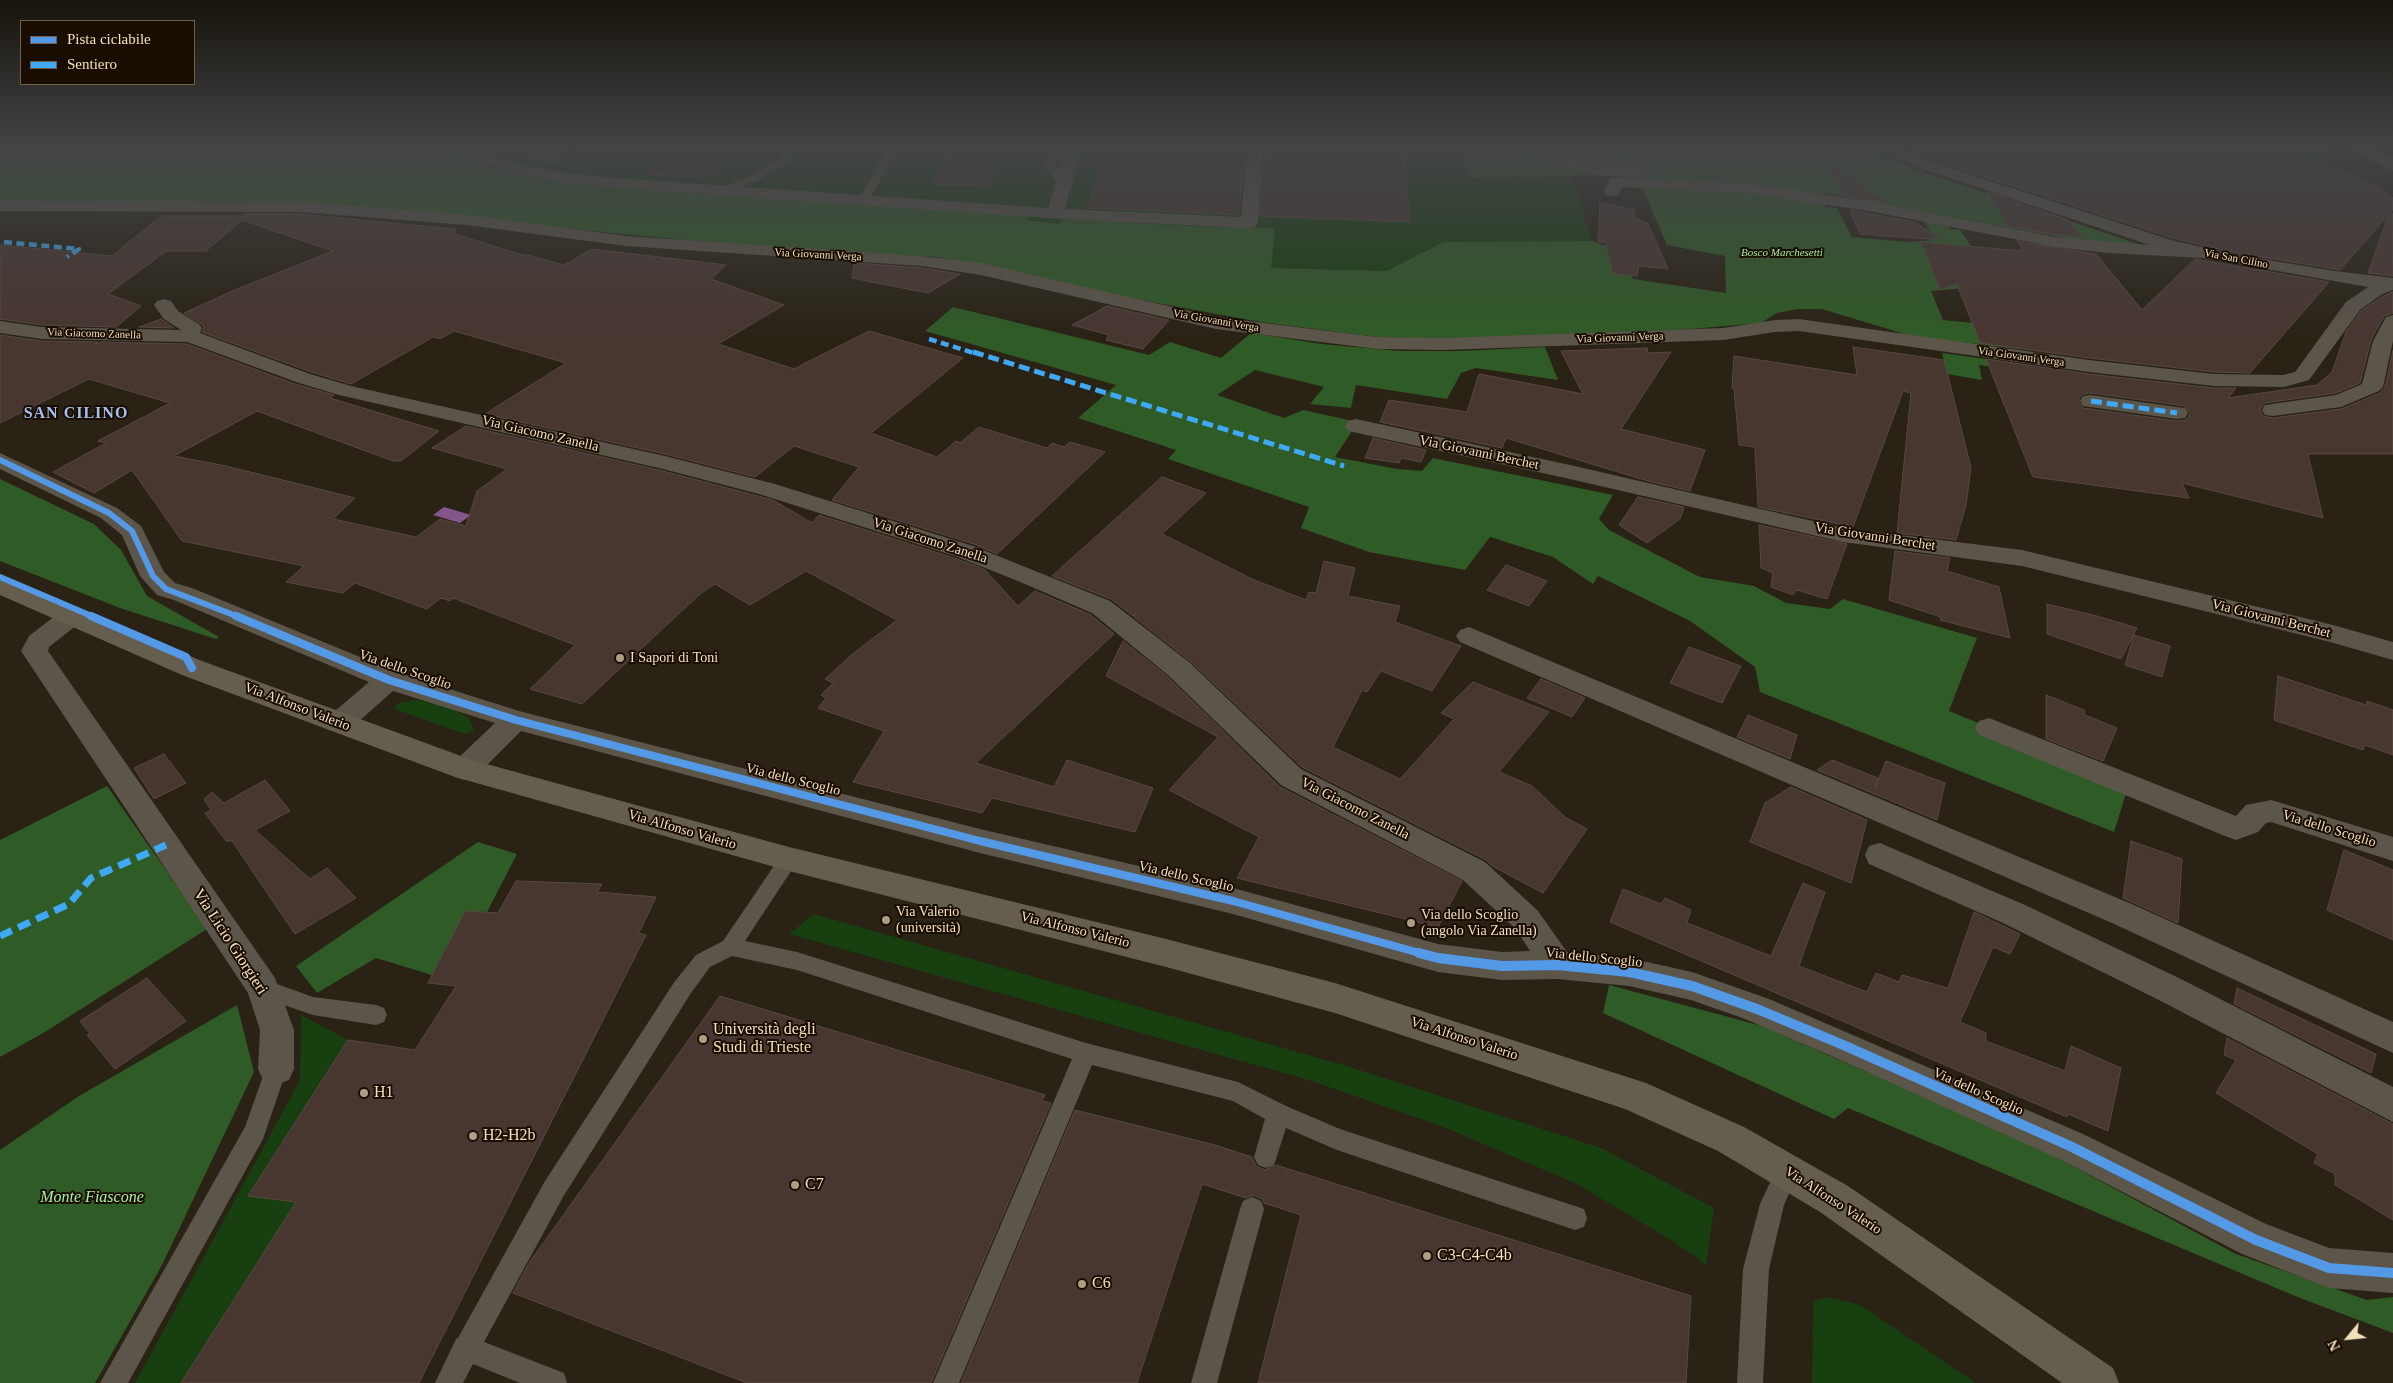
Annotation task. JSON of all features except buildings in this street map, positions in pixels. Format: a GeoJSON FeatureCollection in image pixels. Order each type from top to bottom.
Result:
{"type":"FeatureCollection","features":[{"type":"Feature","properties":{"kind":"main road","name":"Via Alfonso Valerio"},"geometry":{"type":"LineString","coordinates":[[0,585],[192,668],[465,770],[789,859],[1166,953],[1335,998],[1633,1095],[1731,1139],[1834,1199],[2098,1383]]}},
{"type":"Feature","properties":{"kind":"street","name":"Via Giovanni Verga"},"geometry":{"type":"LineString","coordinates":[[359,212],[467,220],[626,241],[922,261],[981,269],[1216,323],[1377,342],[1444,344],[1723,334],[1775,326],[1799,325],[2089,366],[2214,380],[2284,381],[2302,376],[2353,306],[2375,290],[2393,284]]}},
{"type":"Feature","properties":{"kind":"street"},"geometry":{"type":"LineString","coordinates":[[1047,212],[1249,223],[1250,212]]}},
{"type":"Feature","properties":{"kind":"street"},"geometry":{"type":"LineString","coordinates":[[1897,212],[2056,242],[2108,248],[2206,253]]}},
{"type":"Feature","properties":{"kind":"street","name":"Via San Cilino"},"geometry":{"type":"LineString","coordinates":[[2068,212],[2166,244],[2206,253],[2335,277],[2393,284]]}},
{"type":"Feature","properties":{"kind":"street"},"geometry":{"type":"LineString","coordinates":[[164,304],[172,315],[192,328],[189,336]]}},
{"type":"Feature","properties":{"kind":"street"},"geometry":{"type":"LineString","coordinates":[[2273,410],[2341,401],[2372,387],[2383,341],[2393,322]]}},
{"type":"Feature","properties":{"kind":"street","name":"Via Giacomo Zanella"},"geometry":{"type":"LineString","coordinates":[[0,327],[42,333],[189,336],[243,357],[346,391],[656,461],[774,492],[964,551],[1027,575],[1101,607],[1179,669],[1291,777],[1474,871],[1527,920],[1556,965]]}},
{"type":"Feature","properties":{"kind":"street"},"geometry":{"type":"LineString","coordinates":[[2091,401],[2177,413]]}},
{"type":"Feature","properties":{"kind":"street","name":"Via Giovanni Berchet"},"geometry":{"type":"LineString","coordinates":[[1356,426],[1570,472],[1843,535],[2022,558],[2333,634],[2393,651]]}},
{"type":"Feature","properties":{"kind":"street","name":"Via dello Scoglio"},"geometry":{"type":"LineString","coordinates":[[0,460],[109,513],[132,531],[153,576],[166,589],[183,594],[389,680],[516,720],[980,841],[1233,901],[1438,958],[1502,966],[1556,965],[1629,972],[1692,986],[1757,1009],[1850,1048],[2070,1146],[2256,1240],[2329,1268],[2393,1273]]}},
{"type":"Feature","properties":{"kind":"street","name":"Via Licio Giorgieri"},"geometry":{"type":"LineString","coordinates":[[73,615],[38,642],[34,651],[263,988],[277,1030],[276,1069]]}},
{"type":"Feature","properties":{"kind":"street"},"geometry":{"type":"LineString","coordinates":[[1469,636],[2123,914],[2393,1038]]}},
{"type":"Feature","properties":{"kind":"street"},"geometry":{"type":"LineString","coordinates":[[339,723],[389,680]]}},
{"type":"Feature","properties":{"kind":"street"},"geometry":{"type":"LineString","coordinates":[[465,770],[516,720]]}},
{"type":"Feature","properties":{"kind":"street","name":"Via dello Scoglio"},"geometry":{"type":"LineString","coordinates":[[1989,728],[2236,828],[2247,824],[2257,813],[2271,811],[2393,849]]}},
{"type":"Feature","properties":{"kind":"street"},"geometry":{"type":"LineString","coordinates":[[1880,855],[2014,914],[2167,988],[2393,1106]]}},
{"type":"Feature","properties":{"kind":"lane"},"geometry":{"type":"LineString","coordinates":[[448,1383],[465,1348],[554,1189],[682,988],[704,961],[730,947],[789,859]]}},
{"type":"Feature","properties":{"kind":"lane"},"geometry":{"type":"LineString","coordinates":[[730,947],[797,961],[1086,1053],[1238,1092],[1278,1114],[1337,1139],[1575,1218]]}},
{"type":"Feature","properties":{"kind":"lane"},"geometry":{"type":"LineString","coordinates":[[263,988],[314,1006],[376,1015]]}},
{"type":"Feature","properties":{"kind":"lane"},"geometry":{"type":"LineString","coordinates":[[946,1383],[1086,1053]]}},
{"type":"Feature","properties":{"kind":"lane","name":"Via Licio Giorgieri"},"geometry":{"type":"LineString","coordinates":[[113,1383],[255,1131],[276,1069]]}},
{"type":"Feature","properties":{"kind":"lane"},"geometry":{"type":"LineString","coordinates":[[1266,1157],[1278,1114]]}},
{"type":"Feature","properties":{"kind":"lane"},"geometry":{"type":"LineString","coordinates":[[1750,1383],[1756,1269],[1772,1204],[1787,1171]]}},
{"type":"Feature","properties":{"kind":"lane"},"geometry":{"type":"LineString","coordinates":[[1204,1383],[1252,1209]]}},
{"type":"Feature","properties":{"kind":"lane"},"geometry":{"type":"LineString","coordinates":[[465,1348],[554,1383]]}},
{"type":"Feature","properties":{"kind":"green space","name":"Bosco Marchesetti"},"geometry":{"type":"Polygon","coordinates":[[[391,212],[977,212],[1030,215],[1027,220],[1059,224],[1064,219],[1275,228],[1271,268],[1387,271],[1443,242],[1592,241],[1613,249],[1633,279],[1726,293],[1725,256],[1667,245],[1653,212],[1839,212],[1852,237],[1907,242],[1935,240],[1922,218],[1946,223],[1950,229],[1960,230],[1986,268],[1965,288],[1931,291],[1943,320],[2004,326],[2008,340],[2019,349],[1911,336],[1822,309],[1798,309],[1777,313],[1761,323],[1679,330],[1448,339],[1377,337],[1261,322],[1157,303],[938,257],[757,247],[391,212]]]}},
{"type":"Feature","properties":{"kind":"green space"},"geometry":{"type":"Polygon","coordinates":[[[977,212],[1583,212],[1592,241],[1443,242],[1388,271],[1270,268],[1275,228],[1064,219],[1059,224],[1026,220],[1029,215],[977,212]]]}},
{"type":"Feature","properties":{"kind":"green space"},"geometry":{"type":"Polygon","coordinates":[[[1924,212],[2008,212],[2065,238],[1924,212]]]}},
{"type":"Feature","properties":{"kind":"green space"},"geometry":{"type":"Polygon","coordinates":[[[1924,212],[2041,212],[2141,245],[2065,238],[1924,212]]]}},
{"type":"Feature","properties":{"kind":"green space"},"geometry":{"type":"Polygon","coordinates":[[[953,307],[1149,355],[1170,342],[1221,358],[1251,333],[1322,344],[1398,351],[1460,351],[1545,347],[1558,380],[1476,368],[1461,373],[1447,399],[1356,385],[1351,408],[1310,404],[1324,387],[1255,370],[1217,395],[1284,418],[1303,410],[1358,422],[1335,457],[1397,469],[1422,471],[1433,458],[1613,495],[1599,519],[1609,530],[1700,577],[1754,586],[1786,603],[1830,609],[1843,599],[1977,638],[1949,711],[2129,784],[2114,832],[1760,692],[1755,667],[1690,621],[1598,576],[1593,584],[1553,557],[1490,537],[1465,570],[1369,552],[1301,528],[1309,507],[1168,459],[1176,450],[1078,418],[1116,385],[925,331],[953,307]]]}},
{"type":"Feature","properties":{"kind":"green space"},"geometry":{"type":"Polygon","coordinates":[[[1942,353],[2015,363],[2016,370],[1979,365],[1982,380],[1947,374],[1942,353]]]}},
{"type":"Feature","properties":{"kind":"green space"},"geometry":{"type":"Polygon","coordinates":[[[0,479],[94,524],[121,550],[147,596],[219,637],[216,639],[120,608],[0,561],[0,479]]]}},
{"type":"Feature","properties":{"kind":"green space"},"geometry":{"type":"Polygon","coordinates":[[[416,700],[438,703],[455,710],[469,718],[474,731],[465,734],[394,709],[398,703],[416,700]]]}},
{"type":"Feature","properties":{"kind":"green space"},"geometry":{"type":"Polygon","coordinates":[[[107,786],[207,929],[45,1032],[0,1057],[0,840],[107,786]]]}},
{"type":"Feature","properties":{"kind":"green space"},"geometry":{"type":"Polygon","coordinates":[[[478,842],[517,854],[487,912],[465,911],[432,975],[376,958],[317,993],[296,966],[478,842]]]}},
{"type":"Feature","properties":{"kind":"green space"},"geometry":{"type":"Polygon","coordinates":[[[814,914],[1350,1067],[1601,1148],[1714,1208],[1706,1265],[1674,1242],[1577,1184],[1446,1128],[1312,1081],[789,934],[814,914]]]}},
{"type":"Feature","properties":{"kind":"green space"},"geometry":{"type":"Polygon","coordinates":[[[1609,985],[1762,1026],[2037,1147],[2236,1254],[2367,1300],[2393,1297],[2393,1333],[2300,1298],[1848,1108],[1834,1119],[1603,1013],[1609,985]]]}},
{"type":"Feature","properties":{"kind":"green space","name":"Monte Fiascone"},"geometry":{"type":"Polygon","coordinates":[[[237,1005],[254,1072],[161,1267],[95,1383],[0,1383],[0,1150],[79,1096],[237,1005]]]}},
{"type":"Feature","properties":{"kind":"green space"},"geometry":{"type":"Polygon","coordinates":[[[301,1015],[348,1040],[248,1195],[296,1202],[181,1383],[135,1383],[300,1080],[301,1015]]]}},
{"type":"Feature","properties":{"kind":"green space"},"geometry":{"type":"Polygon","coordinates":[[[1828,1297],[1860,1305],[1976,1383],[1812,1383],[1813,1301],[1828,1297]]]}},
{"type":"Feature","properties":{"kind":"shaded area"},"geometry":{"type":"Polygon","coordinates":[[[444,507],[471,515],[460,523],[433,515],[444,507]]]}},
{"type":"Feature","properties":{"kind":"marked path"},"geometry":{"type":"LineString","coordinates":[[4,242],[79,249],[67,257]]}},
{"type":"Feature","properties":{"kind":"marked path"},"geometry":{"type":"LineString","coordinates":[[929,339],[1344,466]]}},
{"type":"Feature","properties":{"kind":"marked path"},"geometry":{"type":"LineString","coordinates":[[2091,401],[2177,413]]}},
{"type":"Feature","properties":{"kind":"marked path"},"geometry":{"type":"LineString","coordinates":[[0,936],[69,904],[91,878],[166,845]]}},
{"type":"Feature","properties":{"kind":"cycle path"},"geometry":{"type":"LineString","coordinates":[[0,460],[109,513],[132,531],[153,576],[166,589],[183,594],[389,680],[516,720],[980,841],[1233,901],[1438,958],[1502,966],[1557,965],[1629,972],[1692,986],[1757,1009],[1841,1044],[2070,1146],[2256,1240],[2329,1268],[2393,1273]]}},
{"type":"Feature","properties":{"kind":"cycle path"},"geometry":{"type":"LineString","coordinates":[[0,577],[186,657],[192,668]]}},
{"type":"Feature","properties":{"kind":"place","name":"I Sapori di Toni"},"geometry":{"type":"Point","coordinates":[620,658]}},
{"type":"Feature","properties":{"kind":"place","name":"Via Valerio (università)"},"geometry":{"type":"Point","coordinates":[886,920]}},
{"type":"Feature","properties":{"kind":"place","name":"Via dello Scoglio (angolo Via Zanella)"},"geometry":{"type":"Point","coordinates":[1411,923]}},
{"type":"Feature","properties":{"kind":"place","name":"Università degli Studi di Trieste"},"geometry":{"type":"Point","coordinates":[703,1039]}},
{"type":"Feature","properties":{"kind":"place","name":"H1"},"geometry":{"type":"Point","coordinates":[364,1093]}},
{"type":"Feature","properties":{"kind":"place","name":"H2-H2b"},"geometry":{"type":"Point","coordinates":[473,1136]}},
{"type":"Feature","properties":{"kind":"place","name":"C7"},"geometry":{"type":"Point","coordinates":[795,1185]}},
{"type":"Feature","properties":{"kind":"place","name":"C3-C4-C4b"},"geometry":{"type":"Point","coordinates":[1427,1256]}},
{"type":"Feature","properties":{"kind":"place","name":"C6"},"geometry":{"type":"Point","coordinates":[1082,1284]}},
{"type":"Feature","properties":{"kind":"district","name":"SAN CILINO"},"geometry":{"type":"Point","coordinates":[76,414]}}]}
